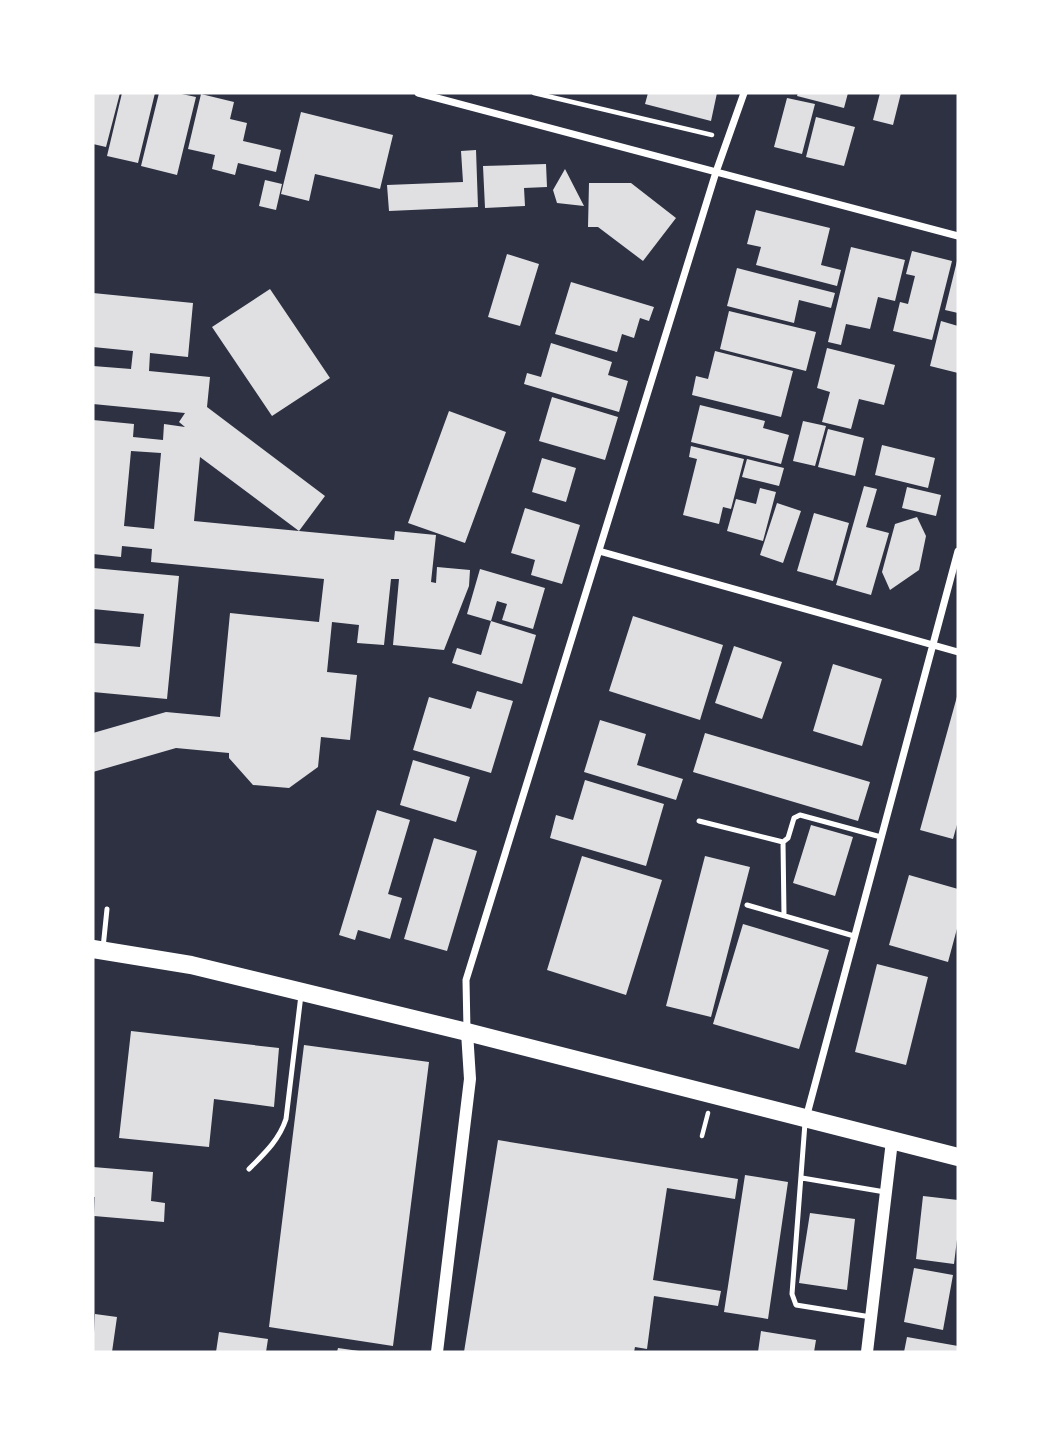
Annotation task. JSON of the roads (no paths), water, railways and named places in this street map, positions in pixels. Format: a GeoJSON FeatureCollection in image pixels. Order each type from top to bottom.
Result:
{"type":"FeatureCollection","features":[{"type":"Feature","properties":{"kind":"main road"},"geometry":{"type":"LineString","coordinates":[[98,950],[191,965],[958,1157]]}},
{"type":"Feature","properties":{"kind":"street"},"geometry":{"type":"LineString","coordinates":[[418,93],[958,236]]}},
{"type":"Feature","properties":{"kind":"street"},"geometry":{"type":"LineString","coordinates":[[437,1352],[471,1079],[466,980],[716,173],[744,93]]}},
{"type":"Feature","properties":{"kind":"street"},"geometry":{"type":"LineString","coordinates":[[599,551],[958,652]]}},
{"type":"Feature","properties":{"kind":"street"},"geometry":{"type":"LineString","coordinates":[[806,1119],[958,551]]}},
{"type":"Feature","properties":{"kind":"street"},"geometry":{"type":"LineString","coordinates":[[867,1352],[892,1140]]}},
{"type":"Feature","properties":{"kind":"lane"},"geometry":{"type":"LineString","coordinates":[[783,842],[788,838],[794,818],[800,815],[881,837]]}},
{"type":"Feature","properties":{"kind":"lane"},"geometry":{"type":"LineString","coordinates":[[699,821],[783,842]]}},
{"type":"Feature","properties":{"kind":"lane"},"geometry":{"type":"LineString","coordinates":[[783,842],[784,915]]}},
{"type":"Feature","properties":{"kind":"lane"},"geometry":{"type":"LineString","coordinates":[[747,905],[854,936]]}},
{"type":"Feature","properties":{"kind":"lane"},"geometry":{"type":"LineString","coordinates":[[98,950],[107,909]]}},
{"type":"Feature","properties":{"kind":"lane"},"geometry":{"type":"LineString","coordinates":[[249,1169],[272,1146],[286,1119],[301,992]]}},
{"type":"Feature","properties":{"kind":"lane"},"geometry":{"type":"LineString","coordinates":[[806,1119],[792,1294],[796,1305],[872,1318]]}},
{"type":"Feature","properties":{"kind":"lane"},"geometry":{"type":"LineString","coordinates":[[802,1178],[886,1192]]}}]}
